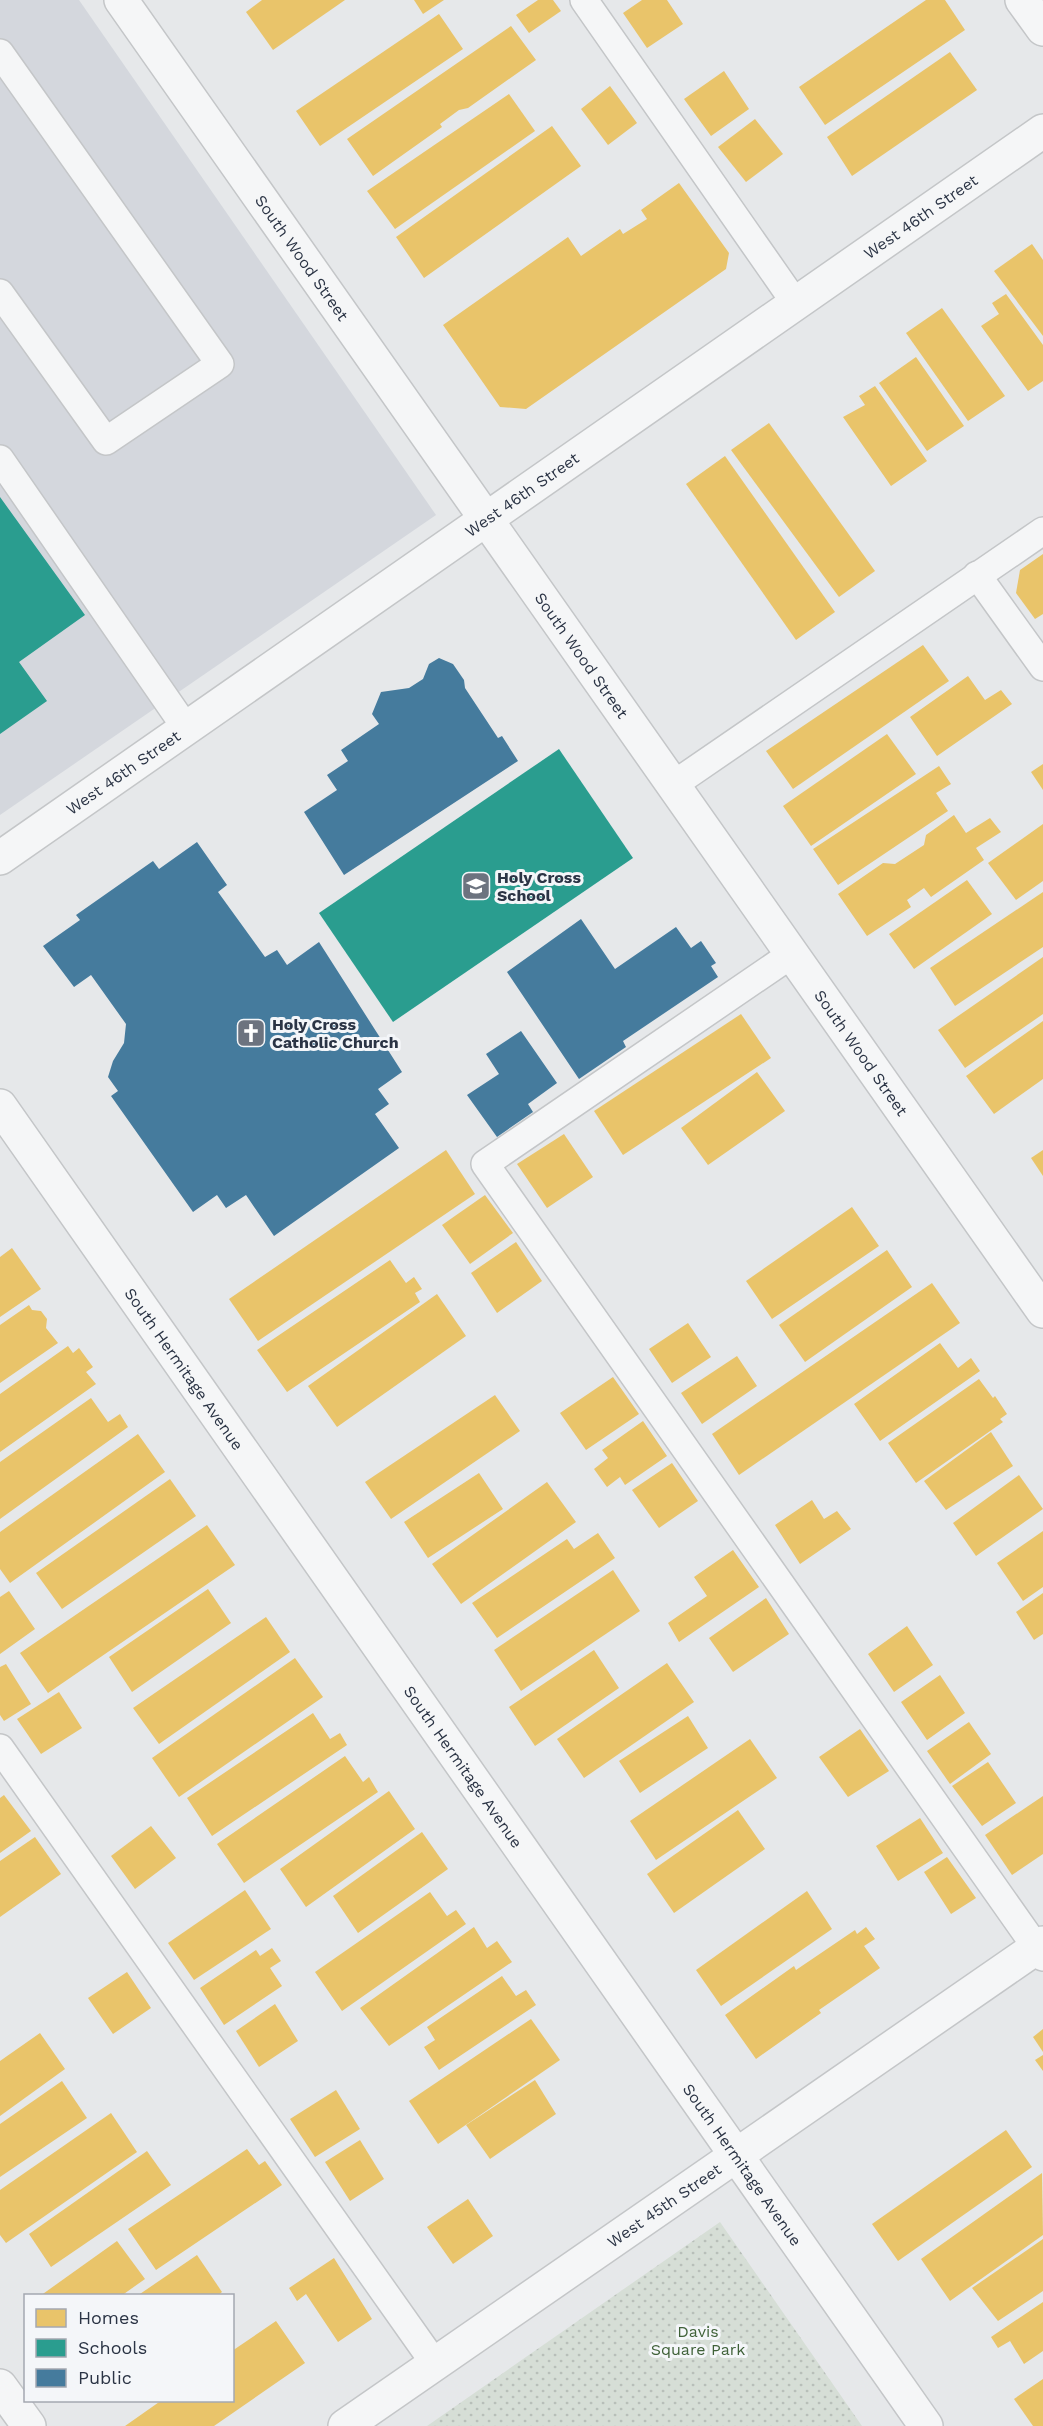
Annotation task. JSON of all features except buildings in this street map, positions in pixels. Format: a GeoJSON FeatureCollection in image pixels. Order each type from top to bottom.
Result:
{"type":"FeatureCollection","features":[{"type":"Feature","properties":{"kind":"street","name":"South Wood Street"},"geometry":{"type":"LineString","coordinates":[[121,0],[1043,1311]]}},
{"type":"Feature","properties":{"kind":"street"},"geometry":{"type":"LineString","coordinates":[[1022,0],[1043,29]]}},
{"type":"Feature","properties":{"kind":"street","name":"West 46th Street"},"geometry":{"type":"LineString","coordinates":[[0,858],[1043,131]]}},
{"type":"Feature","properties":{"kind":"street","name":"South Hermitage Avenue"},"geometry":{"type":"LineString","coordinates":[[0,1106],[926,2426]]}},
{"type":"Feature","properties":{"kind":"street","name":"West 45th Street"},"geometry":{"type":"LineString","coordinates":[[345,2426],[1041,1949]]}},
{"type":"Feature","properties":{"kind":"street"},"geometry":{"type":"LineString","coordinates":[[0,2386],[29,2426]]}},
{"type":"Feature","properties":{"kind":"lane"},"geometry":{"type":"LineString","coordinates":[[584,0],[796,304]]}},
{"type":"Feature","properties":{"kind":"lane"},"geometry":{"type":"LineString","coordinates":[[0,52],[220,364],[106,441],[0,293]]}},
{"type":"Feature","properties":{"kind":"lane"},"geometry":{"type":"LineString","coordinates":[[0,459],[186,728]]}},
{"type":"Feature","properties":{"kind":"lane"},"geometry":{"type":"LineString","coordinates":[[673,785],[1043,531]]}},
{"type":"Feature","properties":{"kind":"lane"},"geometry":{"type":"LineString","coordinates":[[977,575],[1043,667]]}},
{"type":"Feature","properties":{"kind":"lane"},"geometry":{"type":"LineString","coordinates":[[792,954],[485,1164],[1041,1949]]}},
{"type":"Feature","properties":{"kind":"lane"},"geometry":{"type":"LineString","coordinates":[[0,1748],[435,2364]]}},
{"type":"Feature","properties":{"kind":"shaded area"},"geometry":{"type":"Polygon","coordinates":[[[0,0],[79,0],[436,515],[0,815],[0,0]]]}},
{"type":"Feature","properties":{"kind":"green space","name":"Davis Square Park"},"geometry":{"type":"Polygon","coordinates":[[[720,2222],[862,2426],[427,2426],[720,2222]]]}},
{"type":"Feature","properties":{"kind":"place","name":"Holy Cross School"},"geometry":{"type":"Point","coordinates":[476,886]}},
{"type":"Feature","properties":{"kind":"place","name":"Holy Cross Catholic Church"},"geometry":{"type":"Point","coordinates":[251,1033]}}]}
